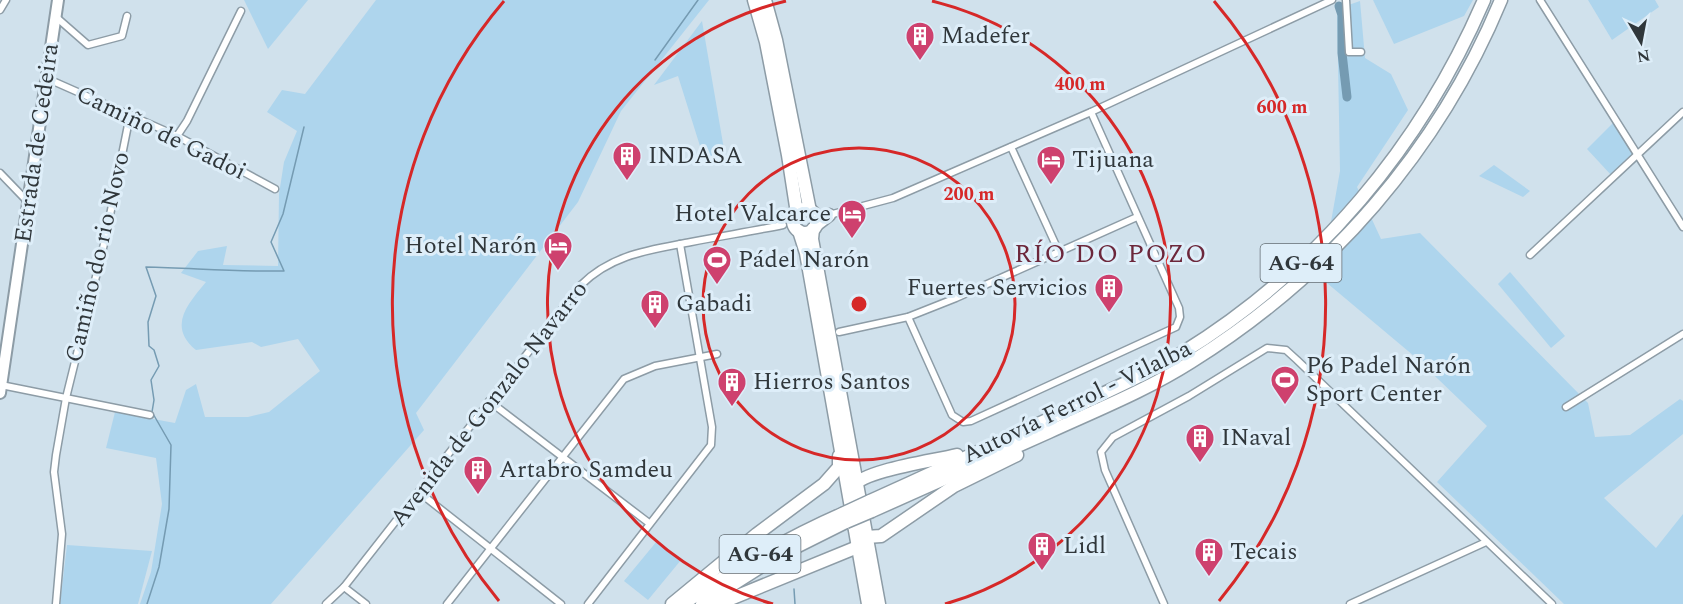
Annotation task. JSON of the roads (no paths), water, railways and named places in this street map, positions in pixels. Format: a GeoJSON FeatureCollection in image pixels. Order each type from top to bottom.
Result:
{"type":"FeatureCollection","features":[{"type":"Feature","properties":{"kind":"highway"},"geometry":{"type":"LineString","coordinates":[[754,0],[766,42],[802,222],[812,239],[830,336],[856,530],[872,599]]}},
{"type":"Feature","properties":{"kind":"highway"},"geometry":{"type":"LineString","coordinates":[[765,0],[776,40],[806,253],[830,336]]}},
{"type":"Feature","properties":{"kind":"highway","name":"Autovía Ferrol - Vilalba"},"geometry":{"type":"LineString","coordinates":[[702,604],[776,557],[856,530],[871,506],[1151,370],[1242,312],[1297,266],[1360,201],[1416,128],[1446,78],[1484,0]]}},
{"type":"Feature","properties":{"kind":"highway","name":"Autovía Ferrol - Vilalba"},"geometry":{"type":"LineString","coordinates":[[871,506],[1111,404],[1190,363],[1299,282],[1371,211],[1409,163],[1443,112],[1474,59],[1501,0]]}},
{"type":"Feature","properties":{"kind":"highway"},"geometry":{"type":"LineString","coordinates":[[802,222],[829,215]]}},
{"type":"Feature","properties":{"kind":"highway"},"geometry":{"type":"LineString","coordinates":[[872,599],[875,547],[891,531],[954,486],[1107,411],[1190,363]]}},
{"type":"Feature","properties":{"kind":"highway"},"geometry":{"type":"LineString","coordinates":[[824,484],[834,480],[852,487],[881,473],[957,456],[1026,430]]}},
{"type":"Feature","properties":{"kind":"highway"},"geometry":{"type":"LineString","coordinates":[[843,436],[860,466],[866,470],[881,473]]}},
{"type":"Feature","properties":{"kind":"highway"},"geometry":{"type":"LineString","coordinates":[[672,604],[757,534],[824,484],[838,468],[843,436]]}},
{"type":"Feature","properties":{"kind":"highway"},"geometry":{"type":"LineString","coordinates":[[856,530],[874,538],[891,531]]}},
{"type":"Feature","properties":{"kind":"highway"},"geometry":{"type":"LineString","coordinates":[[718,604],[782,576],[856,530]]}},
{"type":"Feature","properties":{"kind":"highway","name":"Autovía Ferrol - Vilalba"},"geometry":{"type":"LineString","coordinates":[[683,604],[757,556],[856,530]]}},
{"type":"Feature","properties":{"kind":"highway"},"geometry":{"type":"LineString","coordinates":[[782,576],[844,560],[860,570],[872,599]]}},
{"type":"Feature","properties":{"kind":"main road","name":"Estrada de Cedeira"},"geometry":{"type":"LineString","coordinates":[[1,389],[58,0]]}},
{"type":"Feature","properties":{"kind":"street"},"geometry":{"type":"LineString","coordinates":[[0,10],[6,0]]}},
{"type":"Feature","properties":{"kind":"street"},"geometry":{"type":"LineString","coordinates":[[829,215],[893,198],[1091,112],[1332,0]]}},
{"type":"Feature","properties":{"kind":"street"},"geometry":{"type":"LineString","coordinates":[[1346,0],[1349,52],[1361,52]]}},
{"type":"Feature","properties":{"kind":"street"},"geometry":{"type":"LineString","coordinates":[[1540,0],[1683,228]]}},
{"type":"Feature","properties":{"kind":"street"},"geometry":{"type":"LineString","coordinates":[[177,136],[188,121],[241,11]]}},
{"type":"Feature","properties":{"kind":"street"},"geometry":{"type":"LineString","coordinates":[[56,17],[88,45],[122,36],[127,16]]}},
{"type":"Feature","properties":{"kind":"street","name":"Camiño de Gadoi"},"geometry":{"type":"LineString","coordinates":[[46,78],[177,136],[275,189]]}},
{"type":"Feature","properties":{"kind":"street"},"geometry":{"type":"LineString","coordinates":[[908,317],[952,415],[963,422],[978,418],[1176,327],[1180,317],[1179,308],[1091,112]]}},
{"type":"Feature","properties":{"kind":"street"},"geometry":{"type":"LineString","coordinates":[[1530,255],[1683,112]]}},
{"type":"Feature","properties":{"kind":"street","name":"Camiño do rio Novo"},"geometry":{"type":"LineString","coordinates":[[56,604],[62,534],[54,472],[66,398],[105,240],[130,115]]}},
{"type":"Feature","properties":{"kind":"street"},"geometry":{"type":"LineString","coordinates":[[1011,147],[1059,252]]}},
{"type":"Feature","properties":{"kind":"street"},"geometry":{"type":"LineString","coordinates":[[0,173],[28,202]]}},
{"type":"Feature","properties":{"kind":"street"},"geometry":{"type":"LineString","coordinates":[[830,336],[908,317],[1137,217]]}},
{"type":"Feature","properties":{"kind":"street","name":"Avenida de Gonzalo Navarro"},"geometry":{"type":"LineString","coordinates":[[326,604],[344,587],[420,493],[580,285],[594,272],[625,256],[802,222]]}},
{"type":"Feature","properties":{"kind":"street"},"geometry":{"type":"LineString","coordinates":[[588,604],[711,445],[712,428],[680,244]]}},
{"type":"Feature","properties":{"kind":"street"},"geometry":{"type":"LineString","coordinates":[[1566,407],[1683,334]]}},
{"type":"Feature","properties":{"kind":"street"},"geometry":{"type":"LineString","coordinates":[[1164,604],[1105,470],[1101,457],[1102,448],[1113,436],[1189,396],[1257,351],[1267,348],[1280,348],[1297,360],[1552,604]]}},
{"type":"Feature","properties":{"kind":"street"},"geometry":{"type":"LineString","coordinates":[[447,604],[624,379],[655,366],[717,354]]}},
{"type":"Feature","properties":{"kind":"street"},"geometry":{"type":"LineString","coordinates":[[1,389],[66,398],[150,415]]}},
{"type":"Feature","properties":{"kind":"street"},"geometry":{"type":"LineString","coordinates":[[489,401],[649,523]]}},
{"type":"Feature","properties":{"kind":"street"},"geometry":{"type":"LineString","coordinates":[[420,493],[561,604]]}},
{"type":"Feature","properties":{"kind":"street"},"geometry":{"type":"LineString","coordinates":[[1352,604],[1486,542]]}},
{"type":"Feature","properties":{"kind":"street"},"geometry":{"type":"LineString","coordinates":[[344,587],[366,604]]}},
{"type":"Feature","properties":{"kind":"waterway"},"geometry":{"type":"LineString","coordinates":[[655,60],[698,0]]}},
{"type":"Feature","properties":{"kind":"waterway"},"geometry":{"type":"LineString","coordinates":[[1339,6],[1342,15],[1342,53],[1347,97]]}},
{"type":"Feature","properties":{"kind":"waterway"},"geometry":{"type":"LineString","coordinates":[[147,604],[159,567],[169,509],[171,445],[152,412],[154,400],[151,380],[159,366],[154,350],[149,346],[148,322],[156,296],[146,267],[284,271],[271,242],[283,214],[304,127]]}},
{"type":"Feature","properties":{"kind":"waterway"},"geometry":{"type":"LineString","coordinates":[[794,589],[795,604]]}},
{"type":"Feature","properties":{"kind":"place","name":"Madefer"},"geometry":{"type":"Point","coordinates":[920,62]}},
{"type":"Feature","properties":{"kind":"place","name":"INDASA"},"geometry":{"type":"Point","coordinates":[627,182]}},
{"type":"Feature","properties":{"kind":"place","name":"Tijuana"},"geometry":{"type":"Point","coordinates":[1051,186]}},
{"type":"Feature","properties":{"kind":"place","name":"Hotel Valcarce"},"geometry":{"type":"Point","coordinates":[852,240]}},
{"type":"Feature","properties":{"kind":"place","name":"Hotel Narón"},"geometry":{"type":"Point","coordinates":[558,272]}},
{"type":"Feature","properties":{"kind":"place","name":"Pádel Narón"},"geometry":{"type":"Point","coordinates":[717,286]}},
{"type":"Feature","properties":{"kind":"place","name":"Fuertes Servicios"},"geometry":{"type":"Point","coordinates":[1109,314]}},
{"type":"Feature","properties":{"kind":"place","name":"Gabadi"},"geometry":{"type":"Point","coordinates":[655,330]}},
{"type":"Feature","properties":{"kind":"place","name":"P6 Padel Narón Sport Center"},"geometry":{"type":"Point","coordinates":[1285,406]}},
{"type":"Feature","properties":{"kind":"place","name":"Hierros Santos"},"geometry":{"type":"Point","coordinates":[732,408]}},
{"type":"Feature","properties":{"kind":"place","name":"INaval"},"geometry":{"type":"Point","coordinates":[1200,464]}},
{"type":"Feature","properties":{"kind":"place","name":"Artabro Samdeu"},"geometry":{"type":"Point","coordinates":[478,496]}},
{"type":"Feature","properties":{"kind":"place","name":"Lidl"},"geometry":{"type":"Point","coordinates":[1042,572]}},
{"type":"Feature","properties":{"kind":"place","name":"Tecais"},"geometry":{"type":"Point","coordinates":[1209,578]}},
{"type":"Feature","properties":{"kind":"district","name":"RÍO DO POZO"},"geometry":{"type":"Point","coordinates":[1111,254]}}]}
